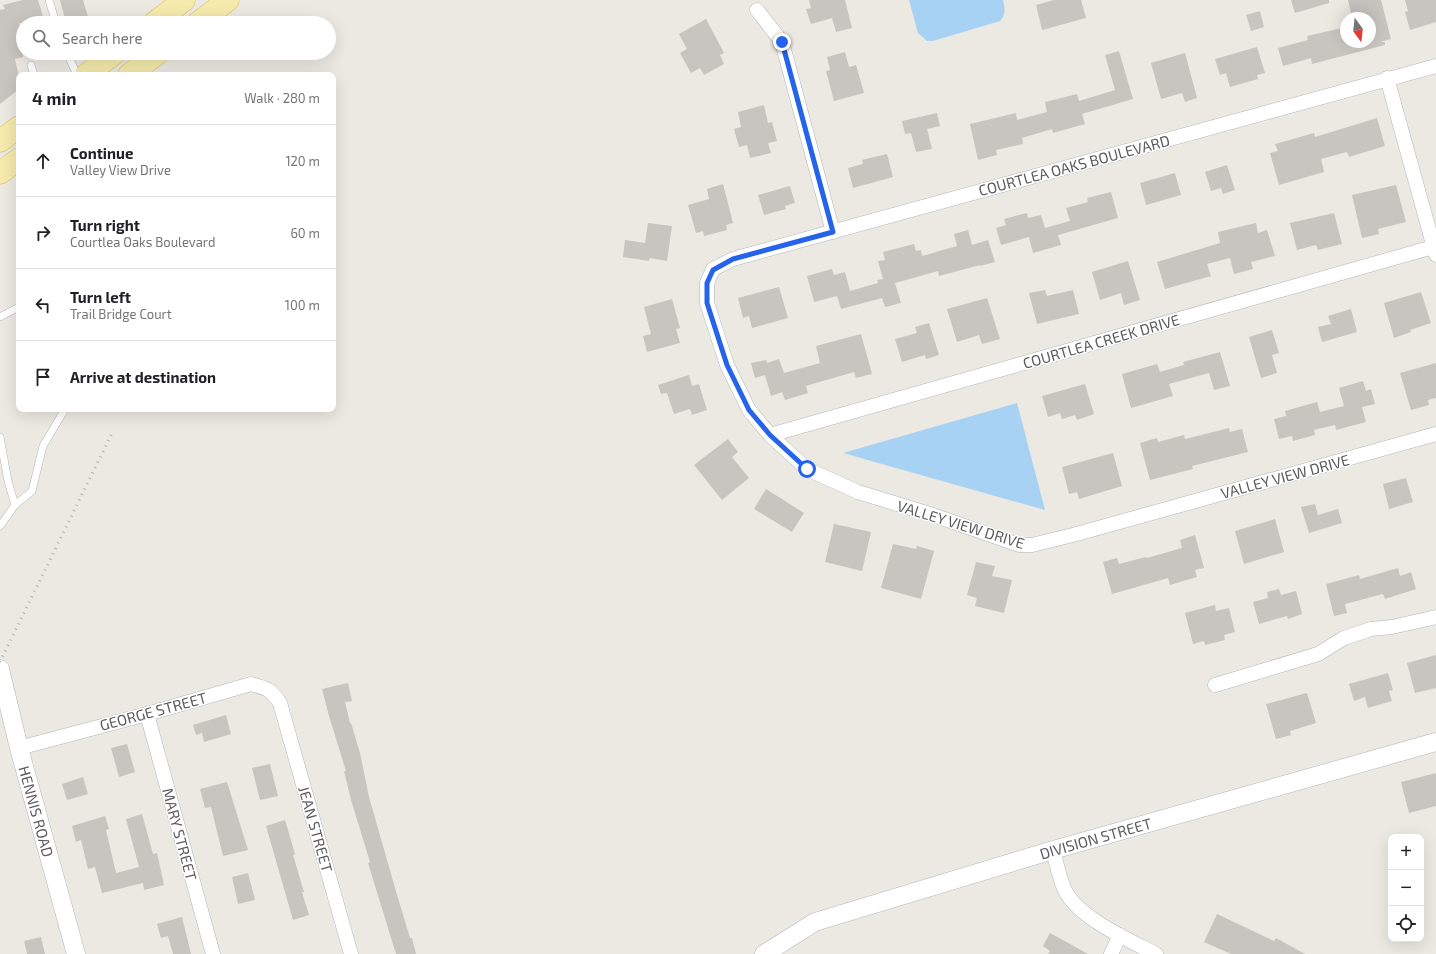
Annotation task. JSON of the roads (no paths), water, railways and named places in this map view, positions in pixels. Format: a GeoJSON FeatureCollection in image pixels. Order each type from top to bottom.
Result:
{"type":"FeatureCollection","features":[{"type":"Feature","properties":{"kind":"main road"},"geometry":{"type":"LineString","coordinates":[[163,16],[184,0]]}},
{"type":"Feature","properties":{"kind":"main road"},"geometry":{"type":"LineString","coordinates":[[207,16],[228,0]]}},
{"type":"Feature","properties":{"kind":"main road"},"geometry":{"type":"LineString","coordinates":[[90,72],[106,60]]}},
{"type":"Feature","properties":{"kind":"main road"},"geometry":{"type":"LineString","coordinates":[[133,72],[149,60]]}},
{"type":"Feature","properties":{"kind":"main road"},"geometry":{"type":"LineString","coordinates":[[0,141],[16,129]]}},
{"type":"Feature","properties":{"kind":"main road"},"geometry":{"type":"LineString","coordinates":[[0,173],[16,161]]}},
{"type":"Feature","properties":{"kind":"street"},"geometry":{"type":"LineString","coordinates":[[757,10],[782,42],[833,232]]}},
{"type":"Feature","properties":{"kind":"street","name":"COURTLEA OAKS BOULEVARD"},"geometry":{"type":"LineString","coordinates":[[713,270],[733,259],[1387,78],[1436,66]]}},
{"type":"Feature","properties":{"kind":"street"},"geometry":{"type":"LineString","coordinates":[[1387,78],[1435,252]]}},
{"type":"Feature","properties":{"kind":"street","name":"COURTLEA CREEK DRIVE"},"geometry":{"type":"LineString","coordinates":[[770,435],[1435,252]]}},
{"type":"Feature","properties":{"kind":"street","name":"VALLEY VIEW DRIVE"},"geometry":{"type":"LineString","coordinates":[[713,270],[707,283],[707,303],[727,365],[749,410],[770,435],[807,469],[858,492],[1019,544],[1032,546],[1436,434]]}},
{"type":"Feature","properties":{"kind":"street"},"geometry":{"type":"LineString","coordinates":[[1215,685],[1318,654],[1344,638],[1371,629],[1392,627],[1436,617]]}},
{"type":"Feature","properties":{"kind":"street","name":"HENNIS ROAD"},"geometry":{"type":"LineString","coordinates":[[0,669],[19,748],[76,954]]}},
{"type":"Feature","properties":{"kind":"street","name":"GEORGE STREET"},"geometry":{"type":"LineString","coordinates":[[19,748],[147,714],[251,684],[274,693],[280,703]]}},
{"type":"Feature","properties":{"kind":"street","name":"JEAN STREET"},"geometry":{"type":"LineString","coordinates":[[280,703],[351,954]]}},
{"type":"Feature","properties":{"kind":"street","name":"MARY STREET"},"geometry":{"type":"LineString","coordinates":[[147,714],[213,954]]}},
{"type":"Feature","properties":{"kind":"street","name":"DIVISION STREET"},"geometry":{"type":"LineString","coordinates":[[771,952],[815,922],[1053,850],[1436,742]]}},
{"type":"Feature","properties":{"kind":"street"},"geometry":{"type":"LineString","coordinates":[[1053,850],[1060,876],[1067,894],[1085,915],[1156,954]]}},
{"type":"Feature","properties":{"kind":"street"},"geometry":{"type":"LineString","coordinates":[[1111,954],[1120,935]]}},
{"type":"Feature","properties":{"kind":"lane"},"geometry":{"type":"LineString","coordinates":[[48,0],[54,16]]}},
{"type":"Feature","properties":{"kind":"lane"},"geometry":{"type":"LineString","coordinates":[[70,60],[76,72]]}},
{"type":"Feature","properties":{"kind":"lane"},"geometry":{"type":"LineString","coordinates":[[31,65],[33,72]]}},
{"type":"Feature","properties":{"kind":"lane"},"geometry":{"type":"LineString","coordinates":[[0,317],[16,309]]}},
{"type":"Feature","properties":{"kind":"lane"},"geometry":{"type":"LineString","coordinates":[[0,526],[15,506],[32,491],[43,446],[63,412]]}},
{"type":"Feature","properties":{"kind":"lane"},"geometry":{"type":"LineString","coordinates":[[0,437],[8,481],[15,506]]}},
{"type":"Feature","properties":{"kind":"water"},"geometry":{"type":"Polygon","coordinates":[[[909,0],[1003,0],[1004,11],[1000,21],[933,41],[927,41],[918,33],[909,0]]]}},
{"type":"Feature","properties":{"kind":"water"},"geometry":{"type":"Polygon","coordinates":[[[1017,403],[1045,510],[843,453],[1017,403]]]}},
{"type":"Feature","properties":{"kind":"railway"},"geometry":{"type":"LineString","coordinates":[[0,662],[113,431]]}}]}
